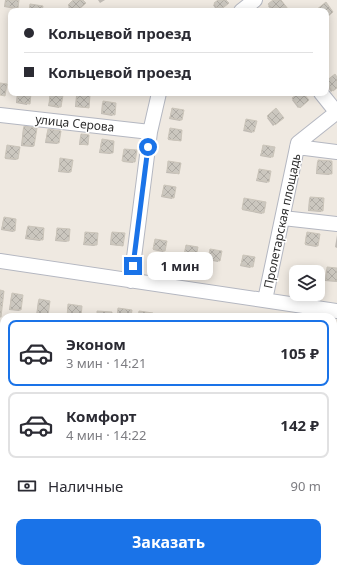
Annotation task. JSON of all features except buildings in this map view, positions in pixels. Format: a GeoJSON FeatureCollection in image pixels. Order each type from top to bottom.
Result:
{"type":"FeatureCollection","features":[{"type":"Feature","properties":{"kind":"street"},"geometry":{"type":"LineString","coordinates":[[131,281],[150,132],[158,96]]}},
{"type":"Feature","properties":{"kind":"street"},"geometry":{"type":"LineString","coordinates":[[323,96],[337,113]]}},
{"type":"Feature","properties":{"kind":"street","name":"Пролетарская площадь"},"geometry":{"type":"LineString","coordinates":[[265,300],[298,143],[337,113]]}},
{"type":"Feature","properties":{"kind":"street","name":"улица Серова"},"geometry":{"type":"LineString","coordinates":[[0,115],[150,132]]}},
{"type":"Feature","properties":{"kind":"street"},"geometry":{"type":"LineString","coordinates":[[297,147],[337,152]]}},
{"type":"Feature","properties":{"kind":"street"},"geometry":{"type":"LineString","coordinates":[[283,218],[337,224]]}},
{"type":"Feature","properties":{"kind":"street"},"geometry":{"type":"LineString","coordinates":[[0,261],[265,300],[303,312],[337,311]]}},
{"type":"Feature","properties":{"kind":"route"},"geometry":{"type":"LineString","coordinates":[[133,266],[148,147]]}}]}
